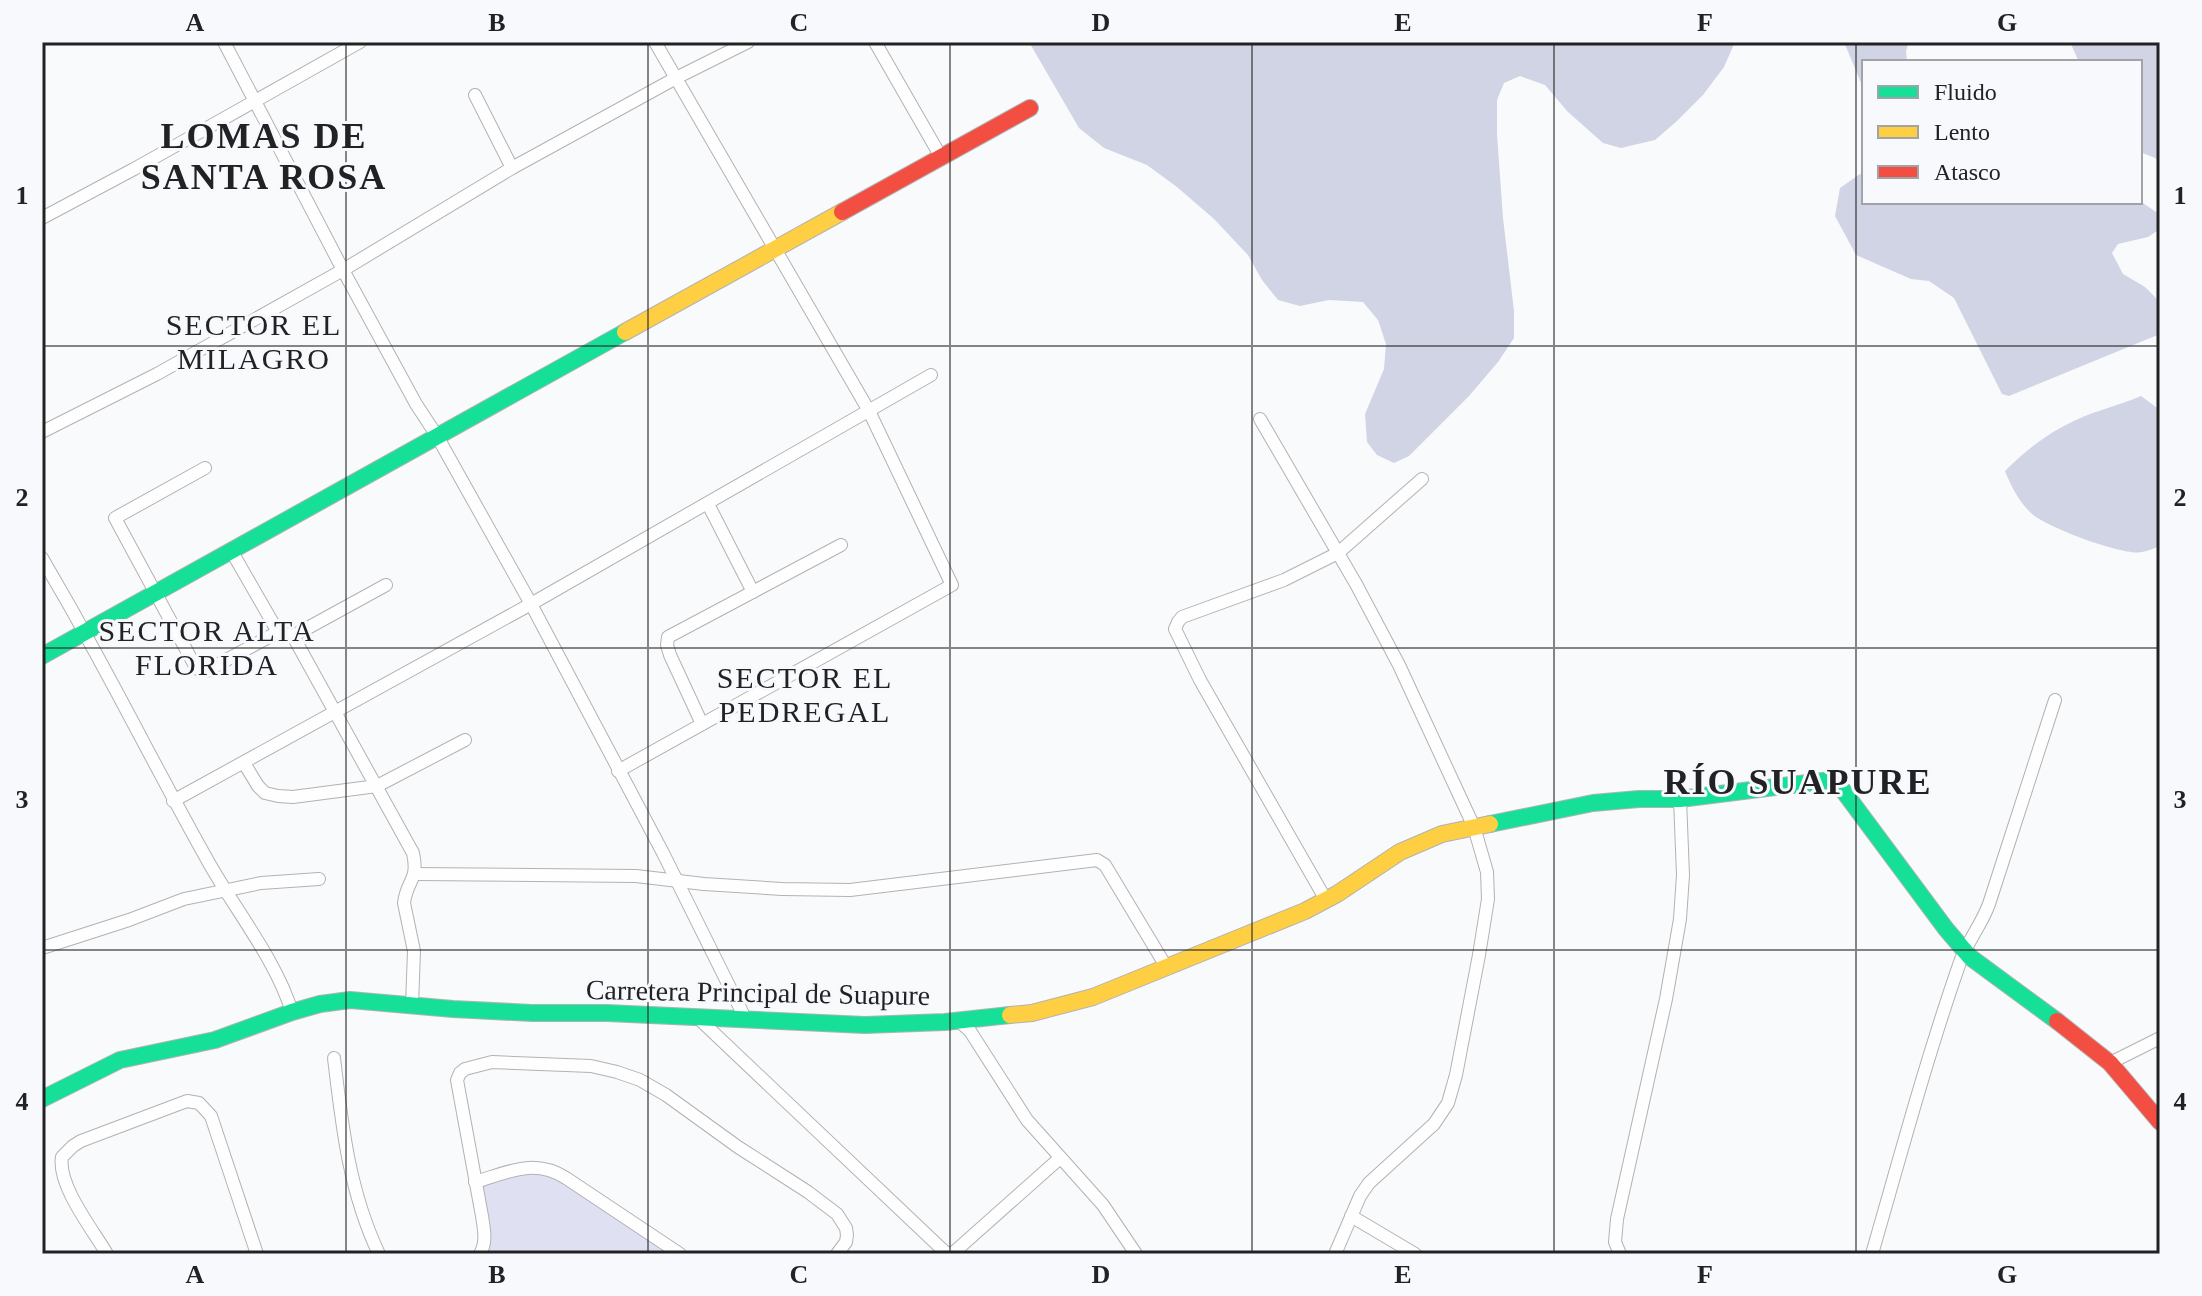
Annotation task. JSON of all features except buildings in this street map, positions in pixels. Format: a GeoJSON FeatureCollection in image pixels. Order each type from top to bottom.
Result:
{"type":"FeatureCollection","features":[{"type":"Feature","properties":{"kind":"street"},"geometry":{"type":"LineString","coordinates":[[224,42],[416,404],[531,604],[746,1020]]}},
{"type":"Feature","properties":{"kind":"street"},"geometry":{"type":"LineString","coordinates":[[42,218],[360,42]]}},
{"type":"Feature","properties":{"kind":"street"},"geometry":{"type":"LineString","coordinates":[[618,771],[952,585],[869,411],[655,42]]}},
{"type":"Feature","properties":{"kind":"street"},"geometry":{"type":"LineString","coordinates":[[42,432],[157,374],[343,270],[512,168],[748,42]]}},
{"type":"Feature","properties":{"kind":"street"},"geometry":{"type":"LineString","coordinates":[[875,42],[941,157]]}},
{"type":"Feature","properties":{"kind":"street"},"geometry":{"type":"LineString","coordinates":[[475,95],[512,168]]}},
{"type":"Feature","properties":{"kind":"street"},"geometry":{"type":"LineString","coordinates":[[42,656],[1030,108]]}},
{"type":"Feature","properties":{"kind":"street"},"geometry":{"type":"LineString","coordinates":[[173,801],[531,604],[931,375]]}},
{"type":"Feature","properties":{"kind":"street"},"geometry":{"type":"LineString","coordinates":[[1260,419],[1399,665],[1474,827],[1487,872],[1488,899],[1456,1075],[1448,1103],[1434,1124],[1369,1183],[1360,1196],[1335,1254]]}},
{"type":"Feature","properties":{"kind":"street"},"geometry":{"type":"LineString","coordinates":[[205,468],[115,518],[195,666],[201,671],[278,632],[293,636],[386,585]]}},
{"type":"Feature","properties":{"kind":"street"},"geometry":{"type":"LineString","coordinates":[[1326,900],[1200,680],[1175,629],[1182,617],[1284,580],[1338,553],[1422,479]]}},
{"type":"Feature","properties":{"kind":"street"},"geometry":{"type":"LineString","coordinates":[[708,504],[753,592]]}},
{"type":"Feature","properties":{"kind":"street"},"geometry":{"type":"LineString","coordinates":[[702,724],[670,655],[668,637],[841,545]]}},
{"type":"Feature","properties":{"kind":"street"},"geometry":{"type":"LineString","coordinates":[[232,552],[278,632]]}},
{"type":"Feature","properties":{"kind":"street"},"geometry":{"type":"LineString","coordinates":[[42,558],[173,801],[277,976],[292,1012]]}},
{"type":"Feature","properties":{"kind":"street"},"geometry":{"type":"LineString","coordinates":[[293,636],[413,853],[415,874],[404,897],[414,951],[412,1005]]}},
{"type":"Feature","properties":{"kind":"street"},"geometry":{"type":"LineString","coordinates":[[1872,1254],[1933,1041],[1964,950],[1986,913],[2055,700]]}},
{"type":"Feature","properties":{"kind":"street"},"geometry":{"type":"LineString","coordinates":[[244,763],[265,793],[293,797],[377,786],[465,740]]}},
{"type":"Feature","properties":{"kind":"street","name":"Carretera Principal de Suapure"},"geometry":{"type":"LineString","coordinates":[[42,1099],[120,1060],[215,1040],[292,1012],[350,1000],[532,1013],[607,1013],[888,1026],[1032,1013],[1061,1007],[1167,968],[1326,900],[1411,846],[1442,834],[1593,803],[1680,799],[1825,780],[1836,781],[1852,800],[1964,950],[2110,1063],[2160,1122]]}},
{"type":"Feature","properties":{"kind":"street"},"geometry":{"type":"LineString","coordinates":[[1620,1254],[1615,1242],[1617,1219],[1666,999],[1680,919],[1683,875],[1680,799]]}},
{"type":"Feature","properties":{"kind":"street"},"geometry":{"type":"LineString","coordinates":[[415,874],[636,876],[704,884],[850,890],[1097,860],[1105,865],[1167,968]]}},
{"type":"Feature","properties":{"kind":"street"},"geometry":{"type":"LineString","coordinates":[[42,948],[184,899],[261,883],[319,879]]}},
{"type":"Feature","properties":{"kind":"street"},"geometry":{"type":"LineString","coordinates":[[698,1018],[945,1252],[951,1254],[1060,1158]]}},
{"type":"Feature","properties":{"kind":"street"},"geometry":{"type":"LineString","coordinates":[[959,1021],[970,1031],[1027,1120],[1103,1205],[1136,1254]]}},
{"type":"Feature","properties":{"kind":"street"},"geometry":{"type":"LineString","coordinates":[[2110,1063],[2160,1038]]}},
{"type":"Feature","properties":{"kind":"street"},"geometry":{"type":"LineString","coordinates":[[334,1058],[347,1160],[359,1206],[379,1254]]}},
{"type":"Feature","properties":{"kind":"street"},"geometry":{"type":"LineString","coordinates":[[480,1254],[485,1238],[458,1088],[460,1073],[472,1066],[492,1062],[569,1064],[606,1069],[640,1080],[837,1214],[846,1228],[846,1242],[837,1254]]}},
{"type":"Feature","properties":{"kind":"street"},"geometry":{"type":"LineString","coordinates":[[107,1254],[64,1178],[61,1163],[65,1153],[81,1141],[98,1134],[193,1101],[208,1111],[215,1127],[257,1254]]}},
{"type":"Feature","properties":{"kind":"street"},"geometry":{"type":"LineString","coordinates":[[475,1182],[528,1167],[547,1168],[680,1254]]}},
{"type":"Feature","properties":{"kind":"street"},"geometry":{"type":"LineString","coordinates":[[1351,1216],[1415,1254]]}},
{"type":"Feature","properties":{"kind":"shaded area"},"geometry":{"type":"Polygon","coordinates":[[[1029,42],[1735,42],[1724,67],[1703,95],[1677,121],[1655,140],[1621,148],[1603,143],[1568,112],[1545,85],[1520,76],[1504,83],[1497,100],[1497,134],[1514,338],[1469,396],[1409,456],[1394,463],[1377,455],[1367,442],[1365,414],[1384,369],[1386,344],[1378,320],[1363,302],[1329,300],[1300,306],[1278,300],[1248,255],[1214,219],[1177,187],[1147,165],[1104,148],[1079,128],[1029,42]]]}},
{"type":"Feature","properties":{"kind":"shaded area"},"geometry":{"type":"Polygon","coordinates":[[[1844,42],[1909,42],[1907,60],[1862,60],[1862,85],[1844,42]]]}},
{"type":"Feature","properties":{"kind":"shaded area"},"geometry":{"type":"Polygon","coordinates":[[[2070,42],[2160,42],[2160,163],[2142,153],[2142,60],[2078,60],[2070,42]]]}},
{"type":"Feature","properties":{"kind":"shaded area"},"geometry":{"type":"Polygon","coordinates":[[[1862,174],[1862,204],[2142,202],[2159,214],[2160,229],[2148,237],[2118,244],[2112,253],[2123,274],[2145,287],[2160,302],[2160,334],[2009,396],[2002,394],[1954,298],[1929,281],[1911,279],[1856,255],[1835,216],[1840,188],[1862,174]]]}},
{"type":"Feature","properties":{"kind":"shaded area"},"geometry":{"type":"Polygon","coordinates":[[[2141,396],[2160,410],[2160,546],[2142,552],[2119,550],[2068,533],[2031,513],[2016,494],[2005,471],[2038,442],[2066,425],[2141,396]]]}},
{"type":"Feature","properties":{"kind":"shaded area"},"geometry":{"type":"Polygon","coordinates":[[[540,1167],[680,1254],[480,1254],[475,1182],[540,1167]]]}},
{"type":"Feature","properties":{"kind":"traffic: fast"},"geometry":{"type":"LineString","coordinates":[[42,656],[625,332]]}},
{"type":"Feature","properties":{"kind":"traffic: fast"},"geometry":{"type":"LineString","coordinates":[[1490,824],[1593,803],[1680,799],[1836,781],[1970,957],[2057,1021]]}},
{"type":"Feature","properties":{"kind":"traffic: fast"},"geometry":{"type":"LineString","coordinates":[[42,1099],[120,1060],[215,1040],[292,1012],[350,1000],[532,1013],[607,1013],[865,1025],[945,1022],[1010,1015]]}},
{"type":"Feature","properties":{"kind":"traffic: slow"},"geometry":{"type":"LineString","coordinates":[[625,332],[842,212]]}},
{"type":"Feature","properties":{"kind":"traffic: slow"},"geometry":{"type":"LineString","coordinates":[[1010,1015],[1032,1013],[1093,997],[1305,911],[1337,894],[1400,852],[1442,834],[1490,824]]}},
{"type":"Feature","properties":{"kind":"traffic: jam"},"geometry":{"type":"LineString","coordinates":[[842,212],[1030,108]]}},
{"type":"Feature","properties":{"kind":"traffic: jam"},"geometry":{"type":"LineString","coordinates":[[2057,1021],[2110,1063],[2160,1122]]}},
{"type":"Feature","properties":{"kind":"district","name":"LOMAS DE SANTA ROSA"},"geometry":{"type":"Point","coordinates":[264,156]}},
{"type":"Feature","properties":{"kind":"district","name":"SECTOR EL MILAGRO"},"geometry":{"type":"Point","coordinates":[254,342]}},
{"type":"Feature","properties":{"kind":"district","name":"SECTOR ALTA FLORIDA"},"geometry":{"type":"Point","coordinates":[207,648]}},
{"type":"Feature","properties":{"kind":"district","name":"SECTOR EL PEDREGAL"},"geometry":{"type":"Point","coordinates":[805,695]}},
{"type":"Feature","properties":{"kind":"district","name":"RÍO SUAPURE"},"geometry":{"type":"Point","coordinates":[1798,781]}}]}
